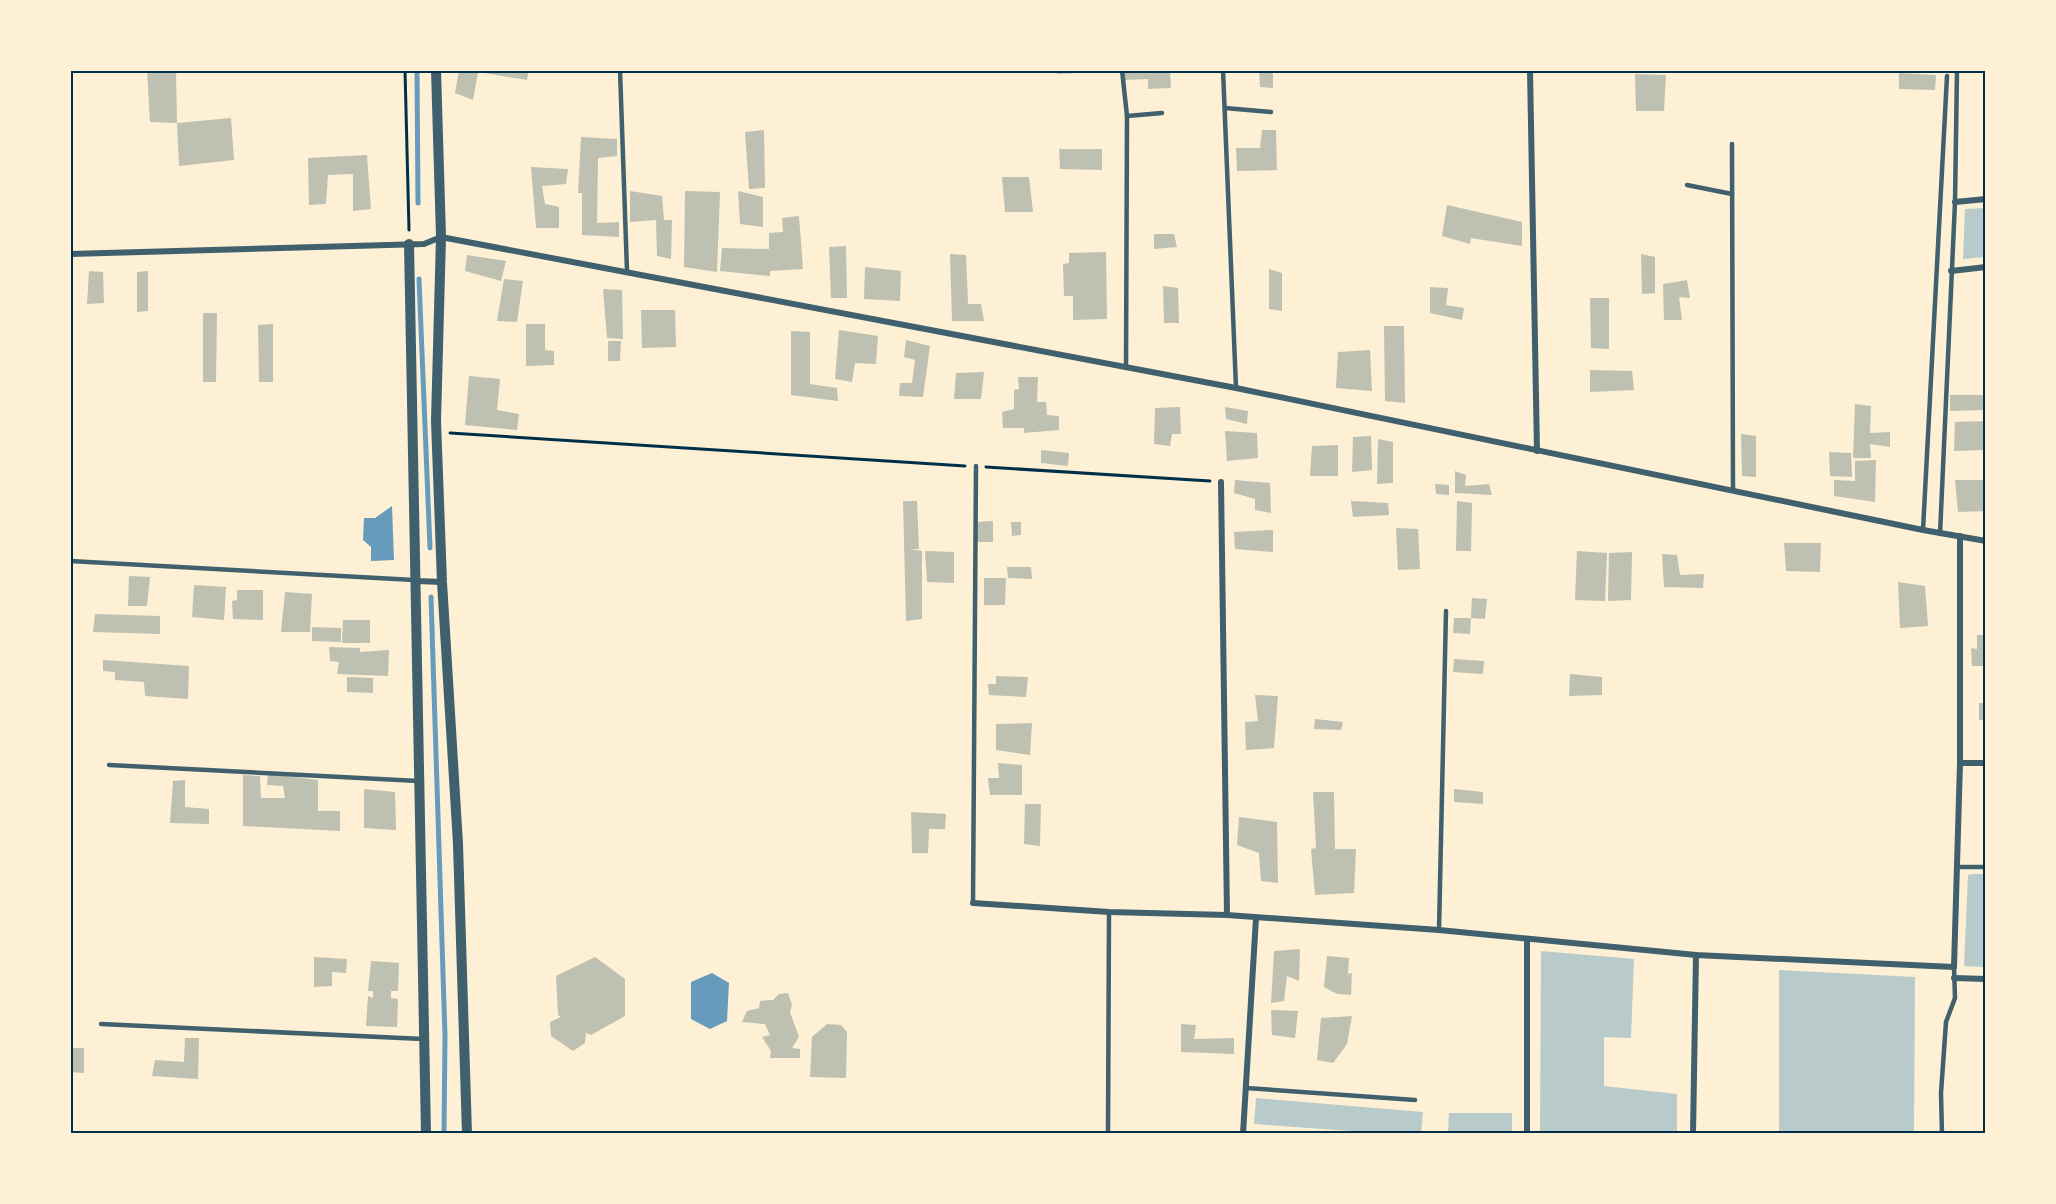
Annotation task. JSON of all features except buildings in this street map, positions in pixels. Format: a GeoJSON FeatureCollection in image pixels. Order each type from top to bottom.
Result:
{"type":"FeatureCollection","features":[{"type":"Feature","properties":{"kind":"street"},"geometry":{"type":"LineString","coordinates":[[436,70],[441,237],[436,432],[439,582],[458,844],[467,1134]]}},
{"type":"Feature","properties":{"kind":"street"},"geometry":{"type":"LineString","coordinates":[[1530,70],[1537,451]]}},
{"type":"Feature","properties":{"kind":"street"},"geometry":{"type":"LineString","coordinates":[[1955,202],[1986,200]]}},
{"type":"Feature","properties":{"kind":"street"},"geometry":{"type":"LineString","coordinates":[[70,254],[424,244],[441,237],[1236,388],[1733,489],[1940,534],[1986,541]]}},
{"type":"Feature","properties":{"kind":"street"},"geometry":{"type":"LineString","coordinates":[[409,244],[426,1134]]}},
{"type":"Feature","properties":{"kind":"street"},"geometry":{"type":"LineString","coordinates":[[1951,271],[1986,267]]}},
{"type":"Feature","properties":{"kind":"street"},"geometry":{"type":"LineString","coordinates":[[1221,482],[1227,915]]}},
{"type":"Feature","properties":{"kind":"street"},"geometry":{"type":"LineString","coordinates":[[973,903],[1109,912],[1227,915],[1438,930],[1696,955],[1954,967],[1960,763],[1960,536]]}},
{"type":"Feature","properties":{"kind":"street"},"geometry":{"type":"LineString","coordinates":[[417,580],[439,582]]}},
{"type":"Feature","properties":{"kind":"street"},"geometry":{"type":"LineString","coordinates":[[1960,763],[1986,763]]}},
{"type":"Feature","properties":{"kind":"street"},"geometry":{"type":"LineString","coordinates":[[1243,1134],[1256,918]]}},
{"type":"Feature","properties":{"kind":"street"},"geometry":{"type":"LineString","coordinates":[[1527,939],[1527,1134]]}},
{"type":"Feature","properties":{"kind":"street"},"geometry":{"type":"LineString","coordinates":[[1693,1134],[1696,955]]}},
{"type":"Feature","properties":{"kind":"street"},"geometry":{"type":"LineString","coordinates":[[1954,978],[1986,979]]}},
{"type":"Feature","properties":{"kind":"lane"},"geometry":{"type":"LineString","coordinates":[[621,70],[627,271]]}},
{"type":"Feature","properties":{"kind":"lane"},"geometry":{"type":"LineString","coordinates":[[1122,70],[1127,116],[1126,368]]}},
{"type":"Feature","properties":{"kind":"lane"},"geometry":{"type":"LineString","coordinates":[[1223,70],[1236,388]]}},
{"type":"Feature","properties":{"kind":"lane"},"geometry":{"type":"LineString","coordinates":[[1940,534],[1955,202],[1957,70]]}},
{"type":"Feature","properties":{"kind":"lane"},"geometry":{"type":"LineString","coordinates":[[1923,530],[1947,76]]}},
{"type":"Feature","properties":{"kind":"lane"},"geometry":{"type":"LineString","coordinates":[[1225,108],[1271,112]]}},
{"type":"Feature","properties":{"kind":"lane"},"geometry":{"type":"LineString","coordinates":[[1127,116],[1162,113]]}},
{"type":"Feature","properties":{"kind":"lane"},"geometry":{"type":"LineString","coordinates":[[1732,144],[1733,489]]}},
{"type":"Feature","properties":{"kind":"lane"},"geometry":{"type":"LineString","coordinates":[[1687,185],[1732,194]]}},
{"type":"Feature","properties":{"kind":"lane"},"geometry":{"type":"LineString","coordinates":[[973,903],[976,466]]}},
{"type":"Feature","properties":{"kind":"lane"},"geometry":{"type":"LineString","coordinates":[[70,561],[417,580]]}},
{"type":"Feature","properties":{"kind":"lane"},"geometry":{"type":"LineString","coordinates":[[1438,930],[1446,611]]}},
{"type":"Feature","properties":{"kind":"lane"},"geometry":{"type":"LineString","coordinates":[[109,765],[421,781]]}},
{"type":"Feature","properties":{"kind":"lane"},"geometry":{"type":"LineString","coordinates":[[1957,867],[1986,867]]}},
{"type":"Feature","properties":{"kind":"lane"},"geometry":{"type":"LineString","coordinates":[[1108,1134],[1109,912]]}},
{"type":"Feature","properties":{"kind":"lane"},"geometry":{"type":"LineString","coordinates":[[1942,1134],[1941,1093],[1946,1022],[1955,998],[1954,967]]}},
{"type":"Feature","properties":{"kind":"lane"},"geometry":{"type":"LineString","coordinates":[[100,1024],[426,1040]]}},
{"type":"Feature","properties":{"kind":"lane"},"geometry":{"type":"LineString","coordinates":[[1246,1088],[1415,1100]]}},
{"type":"Feature","properties":{"kind":"path"},"geometry":{"type":"LineString","coordinates":[[405,70],[409,244]]}},
{"type":"Feature","properties":{"kind":"path"},"geometry":{"type":"LineString","coordinates":[[436,432],[1221,482]]}},
{"type":"Feature","properties":{"kind":"shaded area"},"geometry":{"type":"Polygon","coordinates":[[[1985,208],[1985,257],[1963,259],[1965,209],[1985,208]]]}},
{"type":"Feature","properties":{"kind":"shaded area"},"geometry":{"type":"Polygon","coordinates":[[[1985,874],[1985,967],[1964,966],[1968,875],[1985,874]]]}},
{"type":"Feature","properties":{"kind":"shaded area"},"geometry":{"type":"Polygon","coordinates":[[[1541,951],[1634,959],[1631,1038],[1604,1037],[1604,1086],[1677,1094],[1677,1133],[1540,1133],[1541,951]]]}},
{"type":"Feature","properties":{"kind":"shaded area"},"geometry":{"type":"Polygon","coordinates":[[[1779,970],[1915,977],[1914,1133],[1779,1133],[1779,970]]]}},
{"type":"Feature","properties":{"kind":"shaded area"},"geometry":{"type":"Polygon","coordinates":[[[1256,1098],[1423,1112],[1421,1133],[1380,1133],[1254,1124],[1256,1098]]]}},
{"type":"Feature","properties":{"kind":"shaded area"},"geometry":{"type":"Polygon","coordinates":[[[1449,1113],[1512,1113],[1512,1133],[1448,1133],[1449,1113]]]}},
{"type":"Feature","properties":{"kind":"water"},"geometry":{"type":"Polygon","coordinates":[[[392,506],[394,560],[371,561],[371,547],[363,540],[364,518],[375,518],[392,506]]]}},
{"type":"Feature","properties":{"kind":"water"},"geometry":{"type":"Polygon","coordinates":[[[712,973],[729,983],[727,1021],[710,1029],[691,1019],[691,982],[712,973]]]}},
{"type":"Feature","properties":{"kind":"waterway"},"geometry":{"type":"LineString","coordinates":[[417,70],[418,203]]}},
{"type":"Feature","properties":{"kind":"waterway"},"geometry":{"type":"LineString","coordinates":[[419,279],[430,548]]}},
{"type":"Feature","properties":{"kind":"waterway"},"geometry":{"type":"LineString","coordinates":[[431,597],[445,1036],[444,1134]]}}]}
